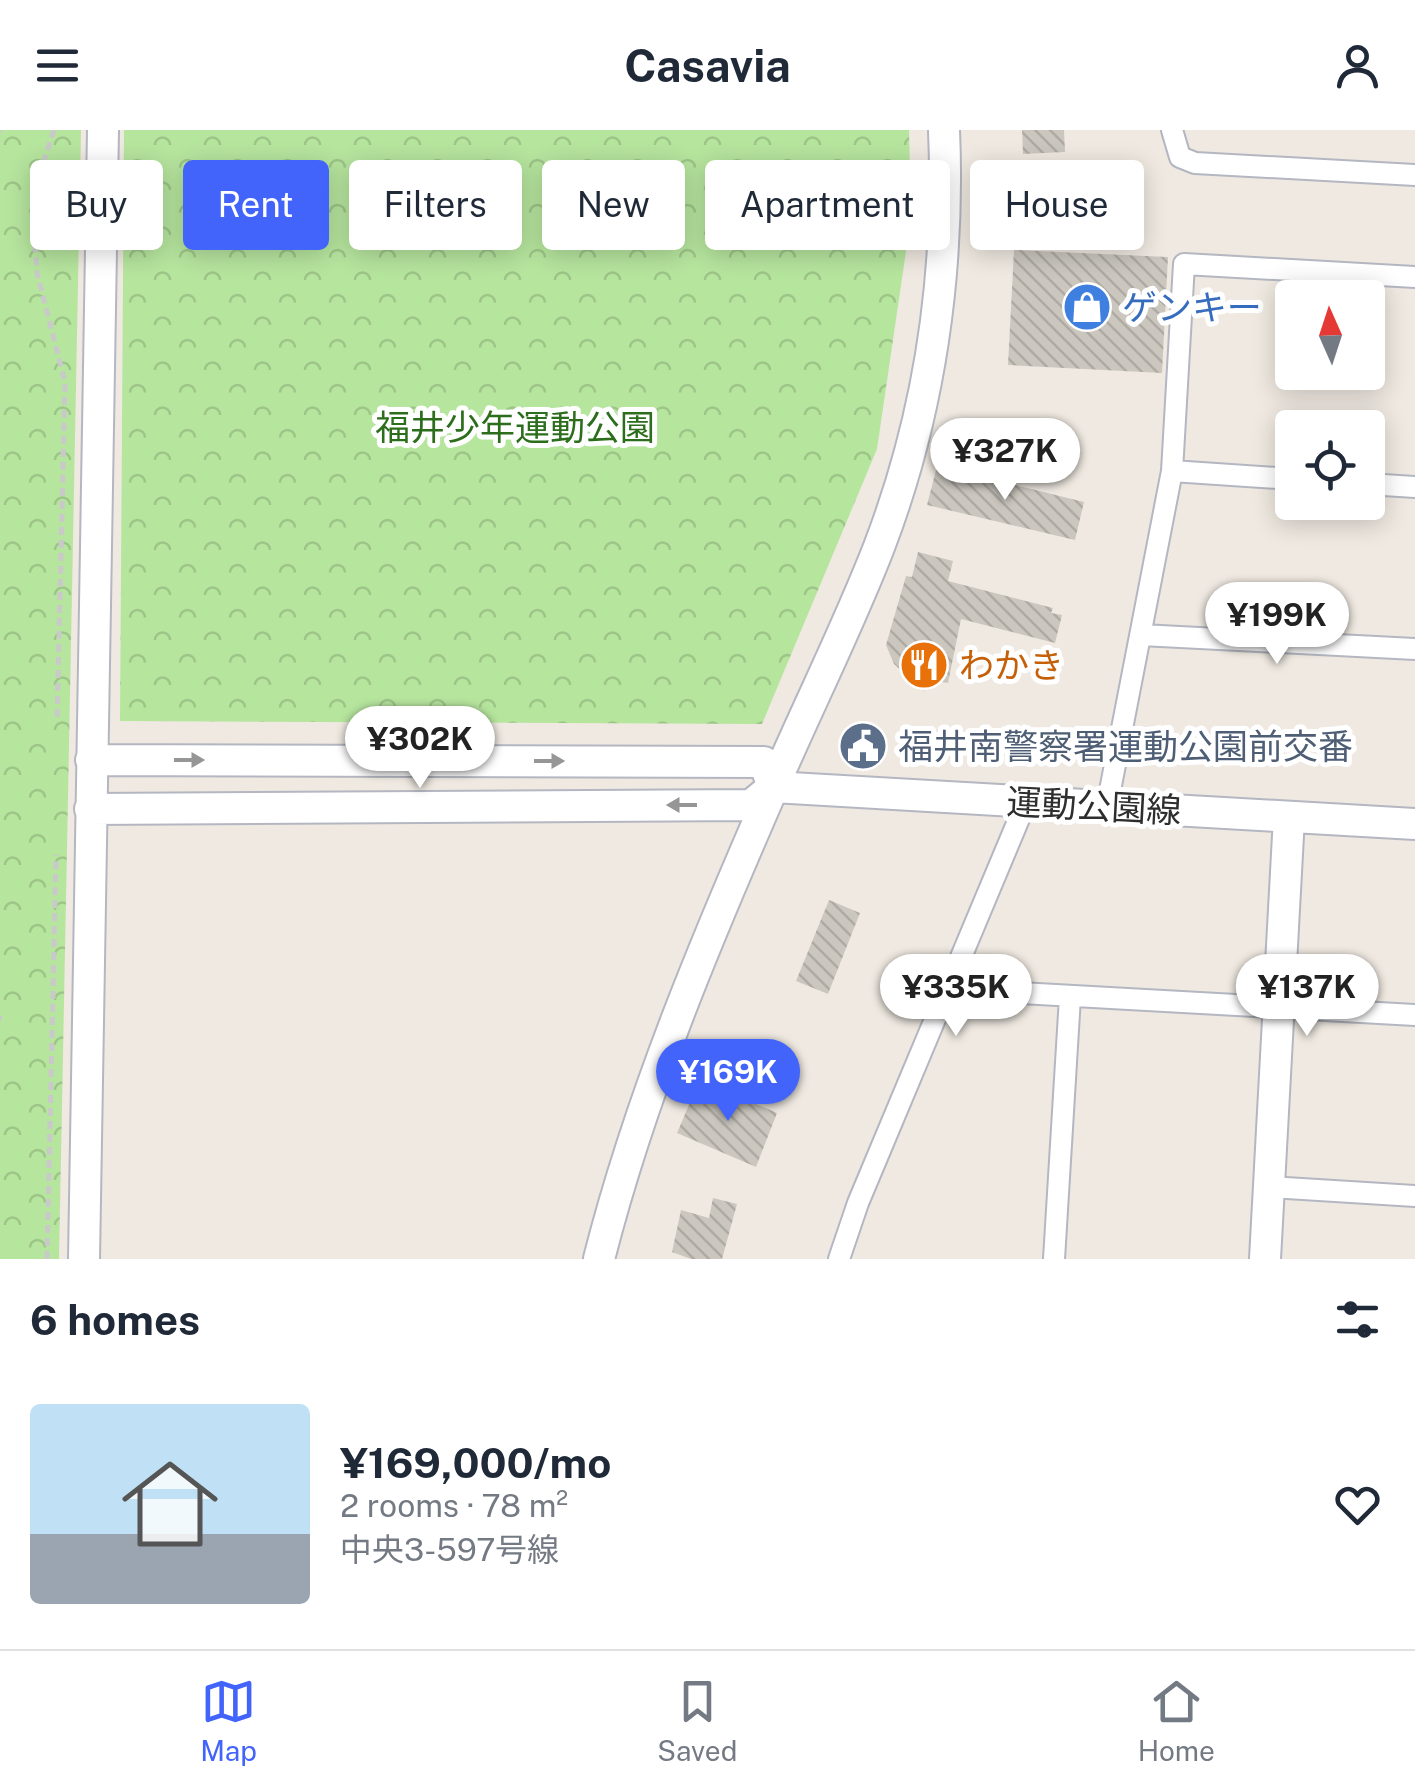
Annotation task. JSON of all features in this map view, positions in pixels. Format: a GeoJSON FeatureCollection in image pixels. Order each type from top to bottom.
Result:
{"type":"FeatureCollection","features":[{"type":"Feature","properties":{"kind":"street"},"geometry":{"type":"LineString","coordinates":[[84,1259],[103,130]]}},
{"type":"Feature","properties":{"kind":"street"},"geometry":{"type":"LineString","coordinates":[[599,1259],[662,1063],[773,787],[878,550],[910,451],[938,312],[946,182],[944,130]]}},
{"type":"Feature","properties":{"kind":"street"},"geometry":{"type":"LineString","coordinates":[[1172,130],[1180,156],[1195,163],[1415,175]]}},
{"type":"Feature","properties":{"kind":"street"},"geometry":{"type":"LineString","coordinates":[[1107,806],[1172,471],[1184,264],[1415,277]]}},
{"type":"Feature","properties":{"kind":"street"},"geometry":{"type":"LineString","coordinates":[[1172,471],[1275,478]]}},
{"type":"Feature","properties":{"kind":"street"},"geometry":{"type":"LineString","coordinates":[[1385,485],[1415,487]]}},
{"type":"Feature","properties":{"kind":"street"},"geometry":{"type":"LineString","coordinates":[[1141,635],[1415,649]]}},
{"type":"Feature","properties":{"kind":"street"},"geometry":{"type":"LineString","coordinates":[[91,760],[764,762],[773,787]]}},
{"type":"Feature","properties":{"kind":"street"},"geometry":{"type":"LineString","coordinates":[[90,808],[751,805],[773,787]]}},
{"type":"Feature","properties":{"kind":"street","name":"運動公園線"},"geometry":{"type":"LineString","coordinates":[[773,787],[1415,824]]}},
{"type":"Feature","properties":{"kind":"street"},"geometry":{"type":"LineString","coordinates":[[839,1259],[858,1204],[1026,802]]}},
{"type":"Feature","properties":{"kind":"street"},"geometry":{"type":"LineString","coordinates":[[1264,1259],[1288,817]]}},
{"type":"Feature","properties":{"kind":"street"},"geometry":{"type":"LineString","coordinates":[[950,989],[1415,1015]]}},
{"type":"Feature","properties":{"kind":"street"},"geometry":{"type":"LineString","coordinates":[[1054,1259],[1070,997]]}},
{"type":"Feature","properties":{"kind":"street"},"geometry":{"type":"LineString","coordinates":[[1268,1187],[1415,1196]]}},
{"type":"Feature","properties":{"kind":"path"},"geometry":{"type":"LineString","coordinates":[[54,130],[42,166],[34,229],[37,273],[64,382],[58,722]]}},
{"type":"Feature","properties":{"kind":"path"},"geometry":{"type":"LineString","coordinates":[[47,1259],[56,855]]}},
{"type":"Feature","properties":{"kind":"green space"},"geometry":{"type":"Polygon","coordinates":[[[0,130],[81,130],[80,160],[30,160],[30,250],[79,250],[59,1259],[0,1259],[0,130]]]}},
{"type":"Feature","properties":{"kind":"green space","name":"福井少年運動公園"},"geometry":{"type":"Polygon","coordinates":[[[124,130],[909,130],[910,160],[705,160],[705,250],[906,250],[877,449],[762,724],[120,721],[123,250],[163,250],[163,160],[124,160],[124,130]]]}},
{"type":"Feature","properties":{"kind":"building"},"geometry":{"type":"Polygon","coordinates":[[[1022,130],[1064,130],[1065,152],[1023,154],[1022,130]]]}},
{"type":"Feature","properties":{"kind":"building"},"geometry":{"type":"Polygon","coordinates":[[[1014,250],[1168,257],[1162,373],[1008,365],[1014,250]]]}},
{"type":"Feature","properties":{"kind":"building"},"geometry":{"type":"Polygon","coordinates":[[[937,466],[1084,502],[1075,540],[927,505],[937,466]]]}},
{"type":"Feature","properties":{"kind":"building"},"geometry":{"type":"Polygon","coordinates":[[[918,552],[953,561],[948,581],[1053,608],[1051,613],[1062,615],[1055,643],[961,619],[948,683],[927,679],[924,691],[894,664],[886,645],[906,576],[912,577],[918,552]]]}},
{"type":"Feature","properties":{"kind":"building"},"geometry":{"type":"Polygon","coordinates":[[[829,900],[860,913],[828,994],[796,981],[829,900]]]}},
{"type":"Feature","properties":{"kind":"building"},"geometry":{"type":"Polygon","coordinates":[[[714,1086],[777,1113],[756,1167],[677,1133],[694,1093],[714,1086]]]}},
{"type":"Feature","properties":{"kind":"building"},"geometry":{"type":"Polygon","coordinates":[[[713,1198],[737,1204],[722,1259],[691,1259],[672,1252],[681,1210],[709,1218],[713,1198]]]}},
{"type":"Feature","properties":{"kind":"place","name":"ゲンキー"},"geometry":{"type":"Point","coordinates":[1087,307]}},
{"type":"Feature","properties":{"kind":"place","name":"わかき"},"geometry":{"type":"Point","coordinates":[924,665]}},
{"type":"Feature","properties":{"kind":"place","name":"福井南警察署運動公園前交番"},"geometry":{"type":"Point","coordinates":[863,746]}}]}
